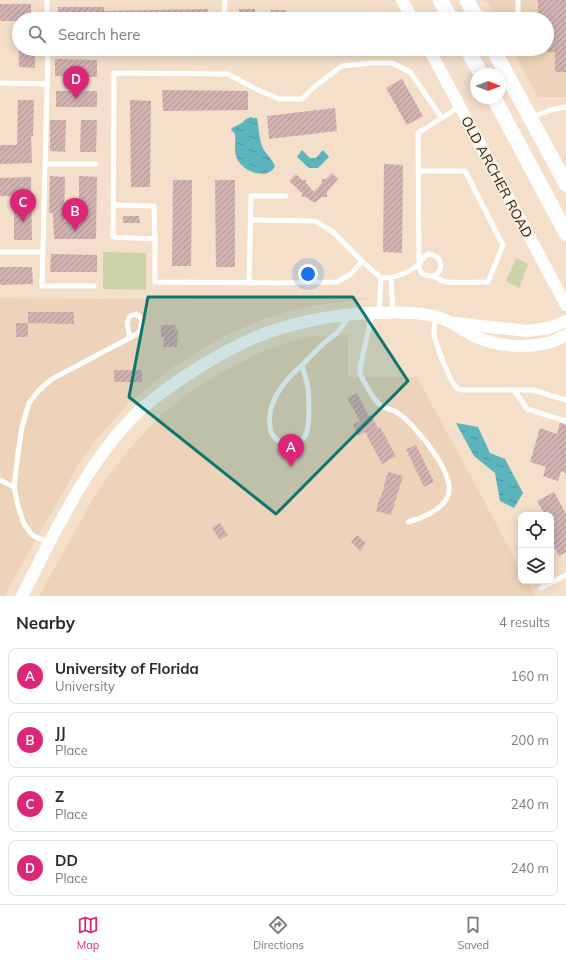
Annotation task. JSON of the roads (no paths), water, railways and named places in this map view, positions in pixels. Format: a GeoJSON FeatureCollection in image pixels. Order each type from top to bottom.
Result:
{"type":"FeatureCollection","features":[{"type":"Feature","properties":{"kind":"main road"},"geometry":{"type":"LineString","coordinates":[[440,0],[447,12]]}},
{"type":"Feature","properties":{"kind":"main road"},"geometry":{"type":"LineString","coordinates":[[467,0],[473,12]]}},
{"type":"Feature","properties":{"kind":"main road"},"geometry":{"type":"LineString","coordinates":[[471,56],[478,68]]}},
{"type":"Feature","properties":{"kind":"main road"},"geometry":{"type":"LineString","coordinates":[[497,56],[566,184]]}},
{"type":"Feature","properties":{"kind":"main road"},"geometry":{"type":"LineString","coordinates":[[497,104],[566,233]]}},
{"type":"Feature","properties":{"kind":"main road"},"geometry":{"type":"LineString","coordinates":[[501,112],[530,117]]}},
{"type":"Feature","properties":{"kind":"street"},"geometry":{"type":"LineString","coordinates":[[402,0],[409,12]]}},
{"type":"Feature","properties":{"kind":"street","name":"OLD ARCHER ROAD"},"geometry":{"type":"LineString","coordinates":[[433,56],[566,305]]}},
{"type":"Feature","properties":{"kind":"street"},"geometry":{"type":"LineString","coordinates":[[22,596],[93,466],[138,412],[160,394],[212,359],[242,343],[298,324],[332,316],[375,313],[393,312],[435,316],[454,323],[526,331],[565,324]]}},
{"type":"Feature","properties":{"kind":"street"},"geometry":{"type":"LineString","coordinates":[[454,323],[473,336],[497,344],[522,346],[550,343],[565,324]]}},
{"type":"Feature","properties":{"kind":"lane"},"geometry":{"type":"LineString","coordinates":[[47,0],[47,12]]}},
{"type":"Feature","properties":{"kind":"lane"},"geometry":{"type":"LineString","coordinates":[[225,12],[226,0]]}},
{"type":"Feature","properties":{"kind":"lane"},"geometry":{"type":"LineString","coordinates":[[518,0],[518,12]]}},
{"type":"Feature","properties":{"kind":"lane"},"geometry":{"type":"LineString","coordinates":[[48,56],[42,286],[94,286]]}},
{"type":"Feature","properties":{"kind":"lane"},"geometry":{"type":"LineString","coordinates":[[155,239],[113,237],[114,73],[228,74],[279,100],[302,99],[342,66],[371,62],[392,63],[410,72],[442,118]]}},
{"type":"Feature","properties":{"kind":"lane"},"geometry":{"type":"LineString","coordinates":[[0,83],[47,84]]}},
{"type":"Feature","properties":{"kind":"lane"},"geometry":{"type":"LineString","coordinates":[[251,220],[315,221],[333,232],[381,278],[391,278],[403,274],[419,264],[422,258],[427,255],[432,255],[437,257],[441,262],[441,269],[434,276],[428,277],[423,274],[419,268],[419,264],[418,171],[418,133],[460,106]]}},
{"type":"Feature","properties":{"kind":"lane"},"geometry":{"type":"LineString","coordinates":[[530,117],[566,107]]}},
{"type":"Feature","properties":{"kind":"lane"},"geometry":{"type":"LineString","coordinates":[[45,164],[96,164]]}},
{"type":"Feature","properties":{"kind":"lane"},"geometry":{"type":"LineString","coordinates":[[418,171],[465,171],[502,245],[488,282],[446,282],[434,276]]}},
{"type":"Feature","properties":{"kind":"lane"},"geometry":{"type":"LineString","coordinates":[[249,283],[251,196],[286,196]]}},
{"type":"Feature","properties":{"kind":"lane"},"geometry":{"type":"LineString","coordinates":[[113,205],[154,206],[155,282],[337,282],[351,274],[362,261]]}},
{"type":"Feature","properties":{"kind":"lane"},"geometry":{"type":"LineString","coordinates":[[0,252],[43,252]]}},
{"type":"Feature","properties":{"kind":"lane"},"geometry":{"type":"LineString","coordinates":[[381,278],[375,313],[360,368],[360,374],[377,404],[398,413],[426,442],[440,461],[446,475],[448,485],[448,493],[445,501],[426,516],[408,522]]}},
{"type":"Feature","properties":{"kind":"lane"},"geometry":{"type":"LineString","coordinates":[[391,278],[393,312]]}},
{"type":"Feature","properties":{"kind":"lane"},"geometry":{"type":"LineString","coordinates":[[302,365],[308,388],[308,427],[302,440],[295,444],[283,444],[272,435],[270,428],[273,403],[277,393],[282,384],[324,343],[337,334],[351,315]]}},
{"type":"Feature","properties":{"kind":"lane"},"geometry":{"type":"LineString","coordinates":[[435,316],[434,333],[445,365],[458,389],[533,390],[566,400]]}},
{"type":"Feature","properties":{"kind":"lane"},"geometry":{"type":"LineString","coordinates":[[50,544],[32,535],[24,524],[14,487],[22,427],[29,403],[39,390],[52,379],[130,338]]}},
{"type":"Feature","properties":{"kind":"lane"},"geometry":{"type":"LineString","coordinates":[[514,390],[520,401],[527,409],[566,421]]}},
{"type":"Feature","properties":{"kind":"lane"},"geometry":{"type":"LineString","coordinates":[[0,480],[14,487]]}},
{"type":"Feature","properties":{"kind":"lane"},"geometry":{"type":"LineString","coordinates":[[540,588],[566,575]]}},
{"type":"Feature","properties":{"kind":"water"},"geometry":{"type":"Polygon","coordinates":[[[251,117],[257,118],[262,147],[275,166],[272,170],[263,174],[249,171],[239,162],[236,156],[235,134],[231,130],[251,117]]]}},
{"type":"Feature","properties":{"kind":"water"},"geometry":{"type":"Polygon","coordinates":[[[302,150],[310,158],[316,158],[323,150],[329,157],[318,168],[309,168],[297,157],[302,150]]]}},
{"type":"Feature","properties":{"kind":"water"},"geometry":{"type":"Polygon","coordinates":[[[456,423],[478,427],[490,453],[505,459],[523,493],[514,508],[500,501],[495,473],[474,456],[456,423]]]}},
{"type":"Feature","properties":{"kind":"place","name":"DD"},"geometry":{"type":"Point","coordinates":[76,99]}},
{"type":"Feature","properties":{"kind":"place","name":"Z"},"geometry":{"type":"Point","coordinates":[23,222]}},
{"type":"Feature","properties":{"kind":"place","name":"JJ"},"geometry":{"type":"Point","coordinates":[75,231]}},
{"type":"Feature","properties":{"kind":"place","name":"University of Florida"},"geometry":{"type":"Point","coordinates":[291,467]}}]}
